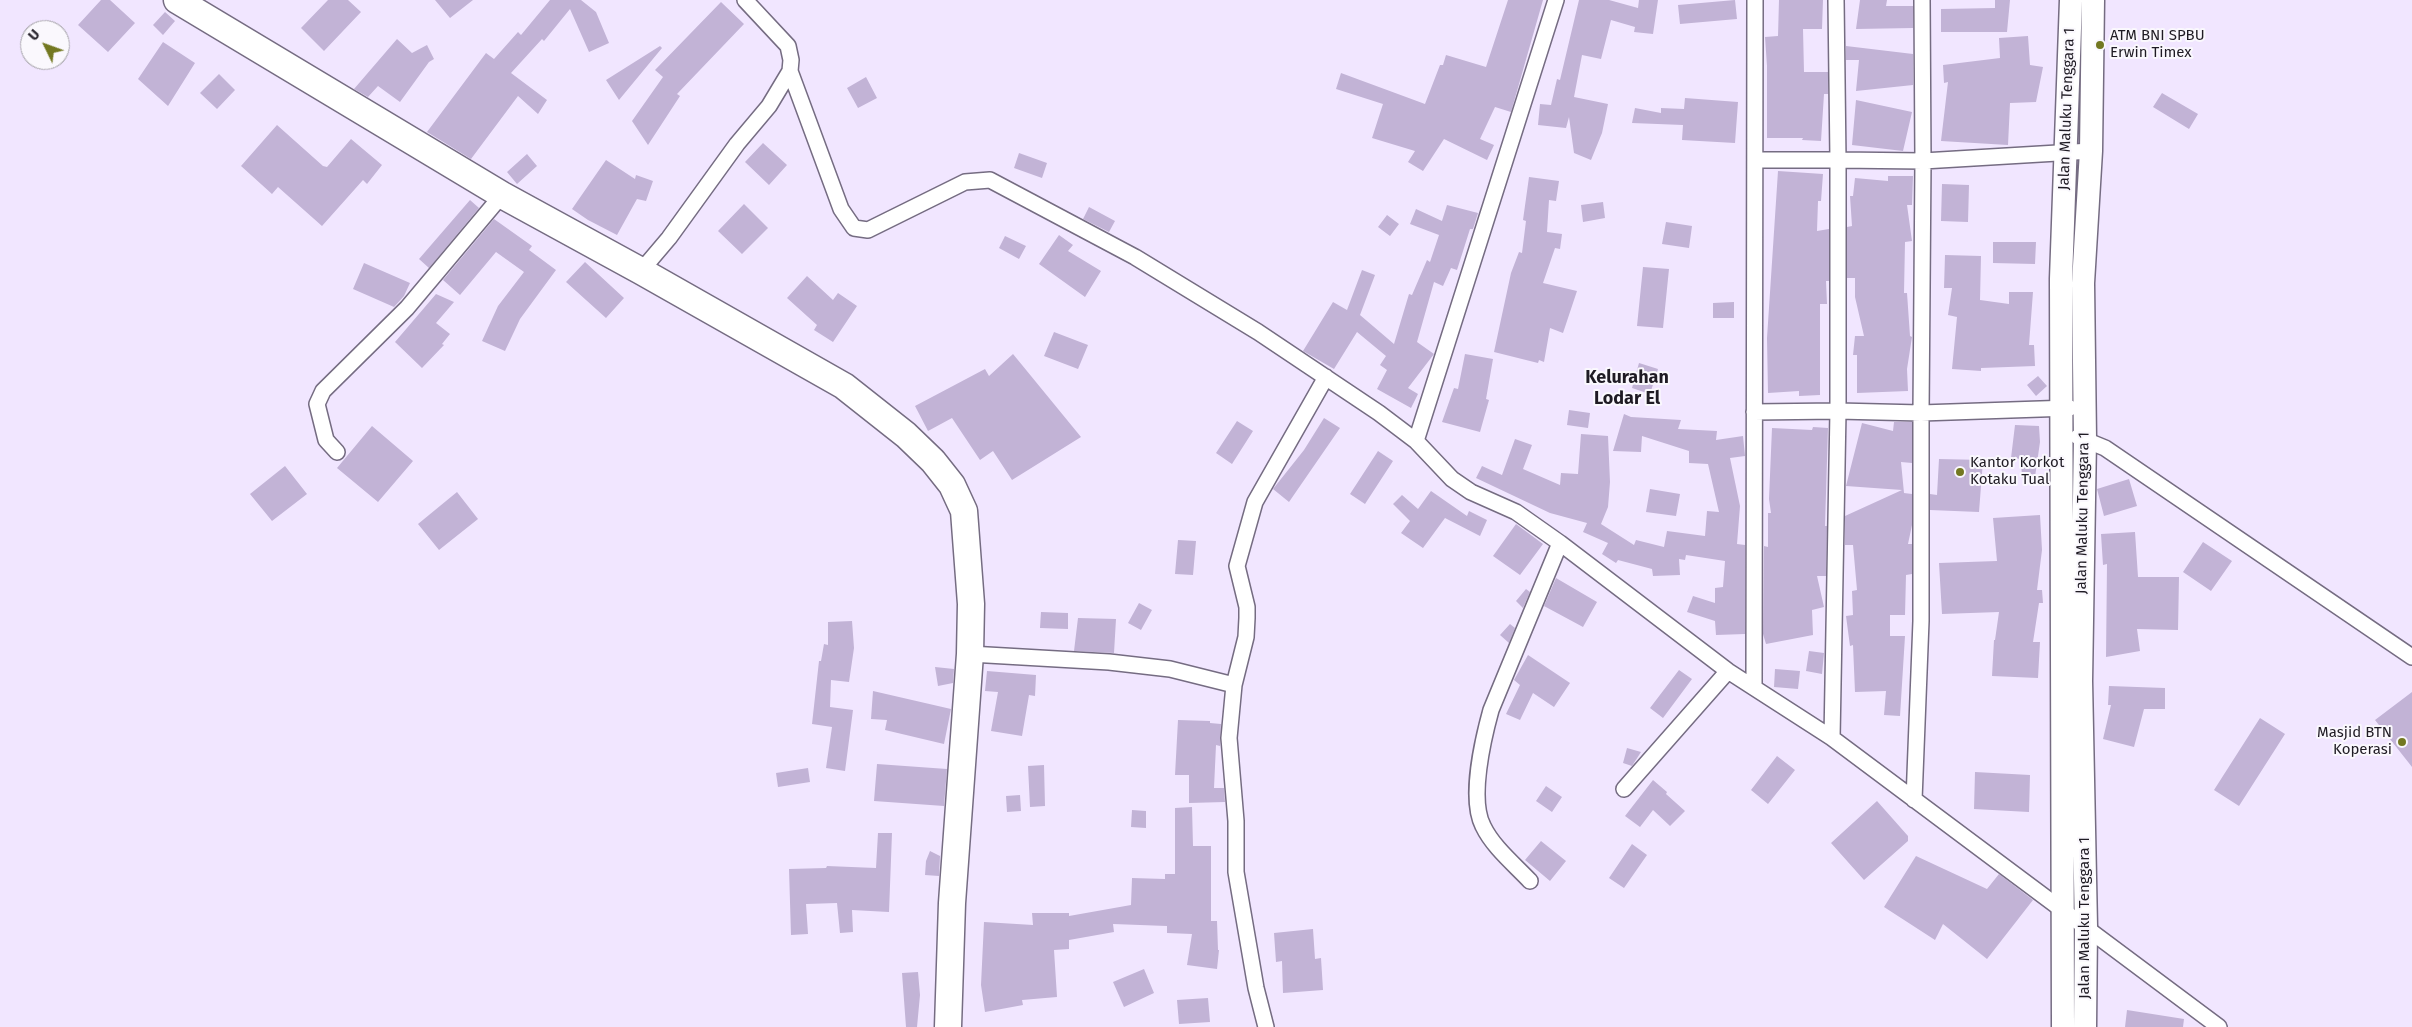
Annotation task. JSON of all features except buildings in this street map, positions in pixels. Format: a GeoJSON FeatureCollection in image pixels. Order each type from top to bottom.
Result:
{"type":"FeatureCollection","features":[{"type":"Feature","properties":{"kind":"highway"},"geometry":{"type":"LineString","coordinates":[[177,0],[502,195],[844,386],[906,435],[933,461],[952,485],[964,511],[971,604],[970,654],[952,903],[948,1027]]}},
{"type":"Feature","properties":{"kind":"main road","name":"Jalan Maluku Tenggara 1"},"geometry":{"type":"LineString","coordinates":[[2063,1027],[2061,407],[2064,153],[2071,0]]}},
{"type":"Feature","properties":{"kind":"main road","name":"Jalan Maluku Tenggara 1"},"geometry":{"type":"LineString","coordinates":[[2085,1027],[2086,927],[2081,681],[2085,439],[2083,409],[2083,283],[2091,151],[2093,0]]}},
{"type":"Feature","properties":{"kind":"street"},"geometry":{"type":"LineString","coordinates":[[641,271],[669,238],[737,144],[768,106],[790,70],[791,60],[788,46],[745,0]]}},
{"type":"Feature","properties":{"kind":"street"},"geometry":{"type":"LineString","coordinates":[[1416,441],[1556,0]]}},
{"type":"Feature","properties":{"kind":"street"},"geometry":{"type":"LineString","coordinates":[[1754,687],[1755,0]]}},
{"type":"Feature","properties":{"kind":"street"},"geometry":{"type":"LineString","coordinates":[[1832,738],[1838,411],[1836,0]]}},
{"type":"Feature","properties":{"kind":"street"},"geometry":{"type":"LineString","coordinates":[[1914,800],[1921,621],[1922,0]]}},
{"type":"Feature","properties":{"kind":"street"},"geometry":{"type":"LineString","coordinates":[[790,70],[841,209],[854,228],[868,230],[965,182],[990,180],[1135,257],[1326,377],[1416,441],[1452,479],[1471,492],[1516,512],[1560,543],[1728,671],[1832,738],[2219,1027]]}},
{"type":"Feature","properties":{"kind":"street"},"geometry":{"type":"LineString","coordinates":[[1755,160],[1923,161],[2091,151]]}},
{"type":"Feature","properties":{"kind":"street"},"geometry":{"type":"LineString","coordinates":[[337,452],[326,440],[317,404],[323,391],[407,308],[502,195]]}},
{"type":"Feature","properties":{"kind":"street"},"geometry":{"type":"LineString","coordinates":[[1266,1027],[1256,988],[1236,872],[1236,821],[1229,738],[1234,685],[1246,637],[1247,618],[1247,607],[1237,566],[1254,502],[1326,377]]}},
{"type":"Feature","properties":{"kind":"street"},"geometry":{"type":"LineString","coordinates":[[1754,412],[1838,411],[1921,413],[2061,407],[2083,409]]}},
{"type":"Feature","properties":{"kind":"street"},"geometry":{"type":"LineString","coordinates":[[2062,432],[2105,448],[2412,657]]}},
{"type":"Feature","properties":{"kind":"street"},"geometry":{"type":"LineString","coordinates":[[1530,881],[1487,833],[1477,814],[1476,798],[1483,737],[1492,710],[1560,543]]}},
{"type":"Feature","properties":{"kind":"street"},"geometry":{"type":"LineString","coordinates":[[970,654],[1108,662],[1170,669],[1234,685]]}},
{"type":"Feature","properties":{"kind":"street"},"geometry":{"type":"LineString","coordinates":[[1624,789],[1728,671]]}},
{"type":"Feature","properties":{"kind":"place","name":"ATM BNI SPBU Erwin Timex"},"geometry":{"type":"Point","coordinates":[2100,45]}},
{"type":"Feature","properties":{"kind":"place","name":"Kantor Korkot Kotaku Tual"},"geometry":{"type":"Point","coordinates":[1960,472]}},
{"type":"Feature","properties":{"kind":"place","name":"Masjid BTN Koperasi"},"geometry":{"type":"Point","coordinates":[2402,742]}},
{"type":"Feature","properties":{"kind":"district","name":"Kelurahan Lodar El"},"geometry":{"type":"Point","coordinates":[1627,388]}}]}
